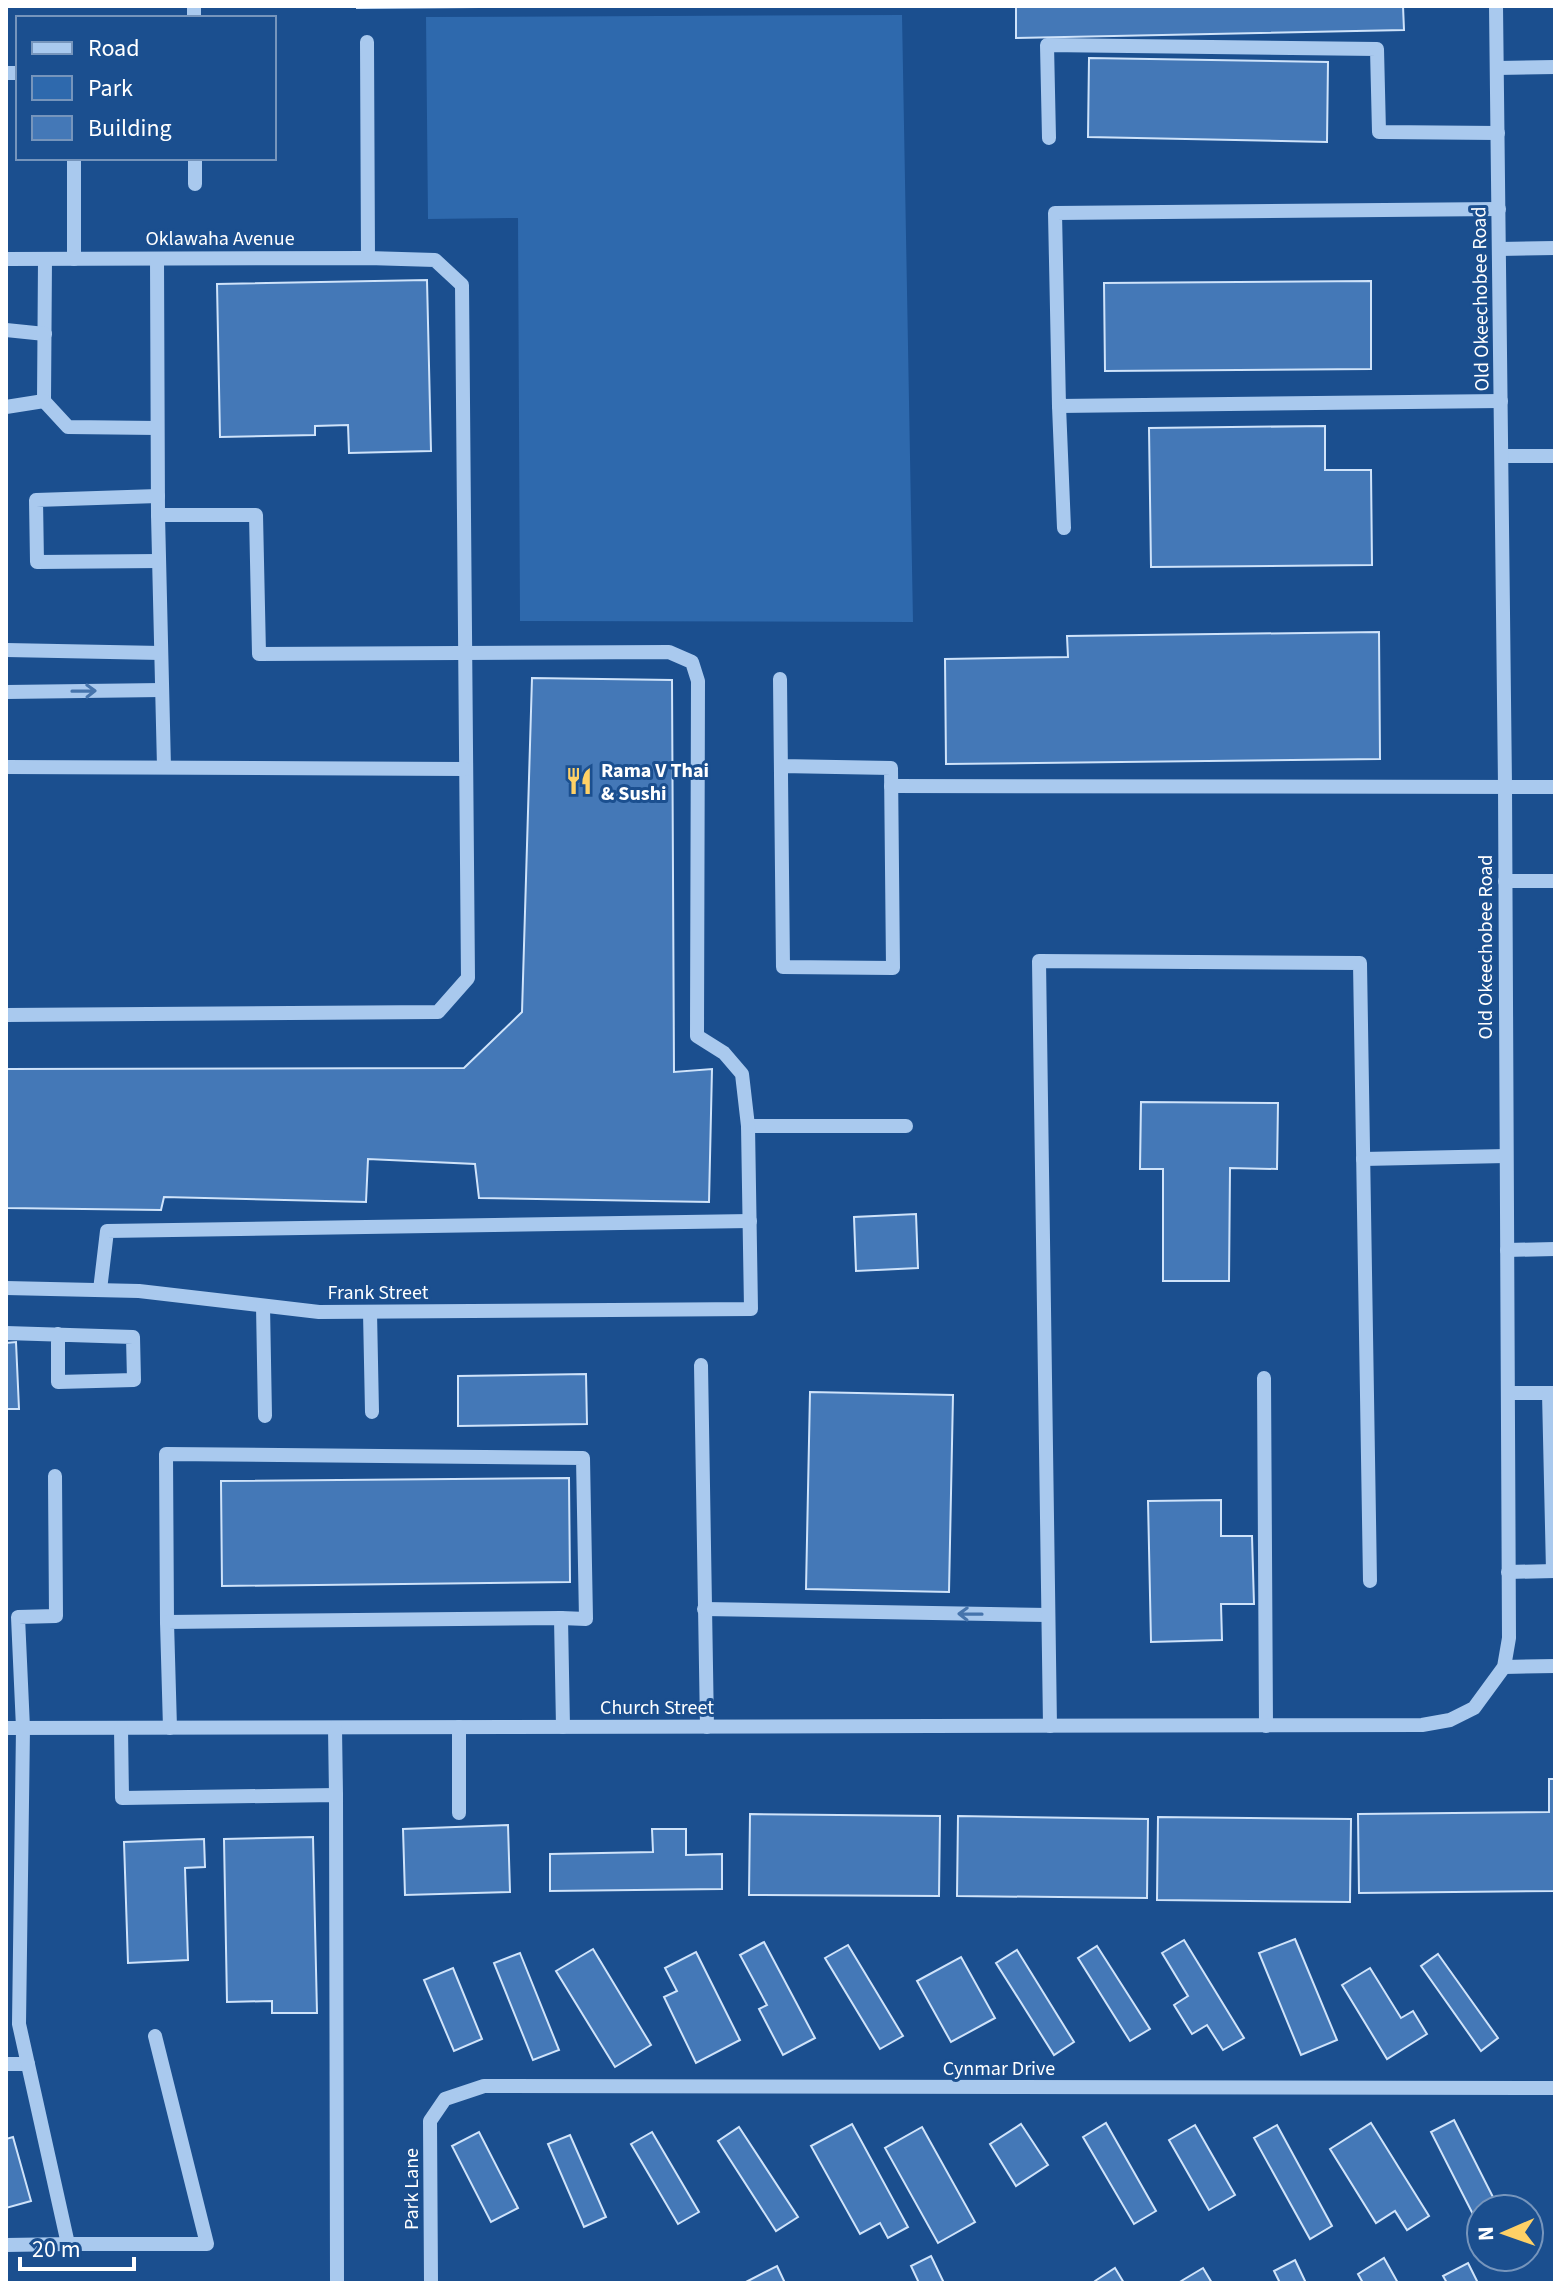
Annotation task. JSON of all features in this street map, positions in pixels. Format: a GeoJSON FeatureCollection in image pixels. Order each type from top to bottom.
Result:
{"type":"FeatureCollection","features":[{"type":"Feature","properties":{"kind":"street","name":"Old Okeechobee Road"},"geometry":{"type":"LineString","coordinates":[[1308,1725],[1422,1725],[1450,1720],[1474,1708],[1504,1667],[1509,1638],[1505,786],[1496,6]]}},
{"type":"Feature","properties":{"kind":"street"},"geometry":{"type":"LineString","coordinates":[[367,42],[368,258]]}},
{"type":"Feature","properties":{"kind":"street"},"geometry":{"type":"LineString","coordinates":[[1049,138],[1047,45],[1377,49],[1379,132],[1498,133]]}},
{"type":"Feature","properties":{"kind":"street"},"geometry":{"type":"LineString","coordinates":[[1497,68],[1555,67]]}},
{"type":"Feature","properties":{"kind":"street"},"geometry":{"type":"LineString","coordinates":[[74,160],[74,259]]}},
{"type":"Feature","properties":{"kind":"street"},"geometry":{"type":"LineString","coordinates":[[195,160],[195,184]]}},
{"type":"Feature","properties":{"kind":"street"},"geometry":{"type":"LineString","coordinates":[[1064,528],[1055,213],[1499,209]]}},
{"type":"Feature","properties":{"kind":"street"},"geometry":{"type":"LineString","coordinates":[[1499,249],[1555,248]]}},
{"type":"Feature","properties":{"kind":"street","name":"Oklawaha Avenue"},"geometry":{"type":"LineString","coordinates":[[6,259],[435,260],[462,285],[464,653]]}},
{"type":"Feature","properties":{"kind":"street"},"geometry":{"type":"LineString","coordinates":[[45,259],[44,401],[68,427],[157,428]]}},
{"type":"Feature","properties":{"kind":"street"},"geometry":{"type":"LineString","coordinates":[[157,259],[158,515],[164,767]]}},
{"type":"Feature","properties":{"kind":"street"},"geometry":{"type":"LineString","coordinates":[[6,330],[45,334]]}},
{"type":"Feature","properties":{"kind":"street"},"geometry":{"type":"LineString","coordinates":[[6,407],[44,401]]}},
{"type":"Feature","properties":{"kind":"street"},"geometry":{"type":"LineString","coordinates":[[1059,406],[1501,401]]}},
{"type":"Feature","properties":{"kind":"street"},"geometry":{"type":"LineString","coordinates":[[1502,456],[1555,456]]}},
{"type":"Feature","properties":{"kind":"street"},"geometry":{"type":"LineString","coordinates":[[158,496],[36,500],[37,562],[159,561]]}},
{"type":"Feature","properties":{"kind":"street"},"geometry":{"type":"LineString","coordinates":[[100,1290],[107,1231],[750,1221],[748,1126],[742,1074],[724,1053],[697,1036],[698,681],[692,662],[669,652],[259,654],[256,515],[158,515]]}},
{"type":"Feature","properties":{"kind":"street"},"geometry":{"type":"LineString","coordinates":[[6,650],[161,653]]}},
{"type":"Feature","properties":{"kind":"street"},"geometry":{"type":"LineString","coordinates":[[6,1015],[438,1012],[468,978],[464,653]]}},
{"type":"Feature","properties":{"kind":"street"},"geometry":{"type":"LineString","coordinates":[[780,679],[783,967],[893,968],[891,768],[781,766]]}},
{"type":"Feature","properties":{"kind":"street"},"geometry":{"type":"LineString","coordinates":[[6,692],[162,690]]}},
{"type":"Feature","properties":{"kind":"street"},"geometry":{"type":"LineString","coordinates":[[6,767],[465,769]]}},
{"type":"Feature","properties":{"kind":"street"},"geometry":{"type":"LineString","coordinates":[[891,786],[1555,787]]}},
{"type":"Feature","properties":{"kind":"street"},"geometry":{"type":"LineString","coordinates":[[1505,881],[1555,881]]}},
{"type":"Feature","properties":{"kind":"street"},"geometry":{"type":"LineString","coordinates":[[1050,1726],[1039,961],[1360,963],[1370,1581]]}},
{"type":"Feature","properties":{"kind":"street"},"geometry":{"type":"LineString","coordinates":[[748,1126],[906,1126]]}},
{"type":"Feature","properties":{"kind":"street"},"geometry":{"type":"LineString","coordinates":[[1363,1159],[1506,1156]]}},
{"type":"Feature","properties":{"kind":"street","name":"Frank Street"},"geometry":{"type":"LineString","coordinates":[[6,1288],[139,1291],[319,1312],[751,1309],[750,1221]]}},
{"type":"Feature","properties":{"kind":"street"},"geometry":{"type":"LineString","coordinates":[[1507,1250],[1555,1249]]}},
{"type":"Feature","properties":{"kind":"street"},"geometry":{"type":"LineString","coordinates":[[263,1306],[265,1416]]}},
{"type":"Feature","properties":{"kind":"street"},"geometry":{"type":"LineString","coordinates":[[370,1312],[372,1412]]}},
{"type":"Feature","properties":{"kind":"street"},"geometry":{"type":"LineString","coordinates":[[6,1333],[58,1334],[133,1337],[134,1380],[58,1382],[58,1334]]}},
{"type":"Feature","properties":{"kind":"street"},"geometry":{"type":"LineString","coordinates":[[701,1365],[707,1727]]}},
{"type":"Feature","properties":{"kind":"street"},"geometry":{"type":"LineString","coordinates":[[1264,1378],[1266,1726]]}},
{"type":"Feature","properties":{"kind":"street"},"geometry":{"type":"LineString","coordinates":[[1508,1393],[1552,1393],[1554,1571],[1508,1572]]}},
{"type":"Feature","properties":{"kind":"street"},"geometry":{"type":"LineString","coordinates":[[167,1622],[586,1619],[583,1458],[166,1454],[167,1622],[170,1728]]}},
{"type":"Feature","properties":{"kind":"street"},"geometry":{"type":"LineString","coordinates":[[55,1476],[56,1616],[12,1617],[23,1728],[14,1826],[13,1980],[19,2024],[68,2244]]}},
{"type":"Feature","properties":{"kind":"street"},"geometry":{"type":"LineString","coordinates":[[704,1609],[1048,1615]]}},
{"type":"Feature","properties":{"kind":"street"},"geometry":{"type":"LineString","coordinates":[[561,1618],[563,1727]]}},
{"type":"Feature","properties":{"kind":"street"},"geometry":{"type":"LineString","coordinates":[[1504,1667],[1555,1666]]}},
{"type":"Feature","properties":{"kind":"street","name":"Church Street"},"geometry":{"type":"LineString","coordinates":[[6,1728],[1308,1725]]}},
{"type":"Feature","properties":{"kind":"street"},"geometry":{"type":"LineString","coordinates":[[459,1727],[459,1813]]}},
{"type":"Feature","properties":{"kind":"street"},"geometry":{"type":"LineString","coordinates":[[121,1728],[122,1798],[336,1795]]}},
{"type":"Feature","properties":{"kind":"street"},"geometry":{"type":"LineString","coordinates":[[335,1728],[337,2283]]}},
{"type":"Feature","properties":{"kind":"street"},"geometry":{"type":"LineString","coordinates":[[6,2245],[207,2244],[155,2036]]}},
{"type":"Feature","properties":{"kind":"street"},"geometry":{"type":"LineString","coordinates":[[6,2064],[28,2064]]}},
{"type":"Feature","properties":{"kind":"street","name":"Cynmar Drive"},"geometry":{"type":"LineString","coordinates":[[445,2099],[484,2086],[1555,2088]]}},
{"type":"Feature","properties":{"kind":"street","name":"Park Lane"},"geometry":{"type":"LineString","coordinates":[[431,2283],[430,2121],[445,2099]]}},
{"type":"Feature","properties":{"kind":"green space"},"geometry":{"type":"Polygon","coordinates":[[[902,15],[913,622],[520,621],[518,218],[428,219],[426,17],[902,15]]]}},
{"type":"Feature","properties":{"kind":"building"},"geometry":{"type":"Polygon","coordinates":[[[357,6],[621,6],[357,8],[357,6]]]}},
{"type":"Feature","properties":{"kind":"building"},"geometry":{"type":"Polygon","coordinates":[[[1016,6],[1403,6],[1404,30],[1016,38],[1016,6]]]}},
{"type":"Feature","properties":{"kind":"building"},"geometry":{"type":"Polygon","coordinates":[[[1089,58],[1328,62],[1327,142],[1088,137],[1089,58]]]}},
{"type":"Feature","properties":{"kind":"building"},"geometry":{"type":"Polygon","coordinates":[[[427,280],[431,451],[349,453],[348,425],[315,426],[315,435],[220,437],[217,284],[427,280]]]}},
{"type":"Feature","properties":{"kind":"building"},"geometry":{"type":"Polygon","coordinates":[[[1371,281],[1371,369],[1105,371],[1104,283],[1371,281]]]}},
{"type":"Feature","properties":{"kind":"building"},"geometry":{"type":"Polygon","coordinates":[[[1325,426],[1325,470],[1371,470],[1372,565],[1151,567],[1149,428],[1325,426]]]}},
{"type":"Feature","properties":{"kind":"building"},"geometry":{"type":"Polygon","coordinates":[[[1379,632],[1380,759],[946,764],[945,659],[1068,657],[1067,636],[1379,632]]]}},
{"type":"Feature","properties":{"kind":"building"},"geometry":{"type":"Polygon","coordinates":[[[532,678],[672,680],[674,1072],[712,1069],[709,1202],[479,1198],[475,1164],[368,1159],[366,1202],[164,1197],[161,1210],[6,1208],[6,1069],[464,1068],[522,1012],[532,678]]]}},
{"type":"Feature","properties":{"kind":"building"},"geometry":{"type":"Polygon","coordinates":[[[1141,1102],[1278,1103],[1277,1169],[1230,1168],[1229,1281],[1163,1281],[1163,1169],[1140,1169],[1141,1102]]]}},
{"type":"Feature","properties":{"kind":"building"},"geometry":{"type":"Polygon","coordinates":[[[916,1214],[918,1268],[856,1271],[854,1217],[916,1214]]]}},
{"type":"Feature","properties":{"kind":"building"},"geometry":{"type":"Polygon","coordinates":[[[16,1342],[19,1409],[6,1409],[6,1343],[16,1342]]]}},
{"type":"Feature","properties":{"kind":"building"},"geometry":{"type":"Polygon","coordinates":[[[586,1374],[587,1424],[458,1426],[458,1376],[586,1374]]]}},
{"type":"Feature","properties":{"kind":"building"},"geometry":{"type":"Polygon","coordinates":[[[810,1392],[953,1395],[949,1592],[806,1589],[810,1392]]]}},
{"type":"Feature","properties":{"kind":"building"},"geometry":{"type":"Polygon","coordinates":[[[569,1478],[570,1582],[222,1586],[221,1481],[569,1478]]]}},
{"type":"Feature","properties":{"kind":"building"},"geometry":{"type":"Polygon","coordinates":[[[1221,1500],[1221,1536],[1252,1536],[1254,1604],[1221,1604],[1222,1640],[1151,1642],[1148,1501],[1221,1500]]]}},
{"type":"Feature","properties":{"kind":"building"},"geometry":{"type":"Polygon","coordinates":[[[1549,1779],[1555,1779],[1555,1891],[1359,1893],[1358,1814],[1549,1812],[1549,1779]]]}},
{"type":"Feature","properties":{"kind":"building"},"geometry":{"type":"Polygon","coordinates":[[[750,1814],[940,1816],[939,1896],[749,1895],[750,1814]]]}},
{"type":"Feature","properties":{"kind":"building"},"geometry":{"type":"Polygon","coordinates":[[[958,1816],[1148,1819],[1147,1898],[957,1896],[958,1816]]]}},
{"type":"Feature","properties":{"kind":"building"},"geometry":{"type":"Polygon","coordinates":[[[1158,1817],[1351,1819],[1350,1902],[1157,1900],[1158,1817]]]}},
{"type":"Feature","properties":{"kind":"building"},"geometry":{"type":"Polygon","coordinates":[[[508,1825],[510,1892],[405,1895],[403,1829],[508,1825]]]}},
{"type":"Feature","properties":{"kind":"building"},"geometry":{"type":"Polygon","coordinates":[[[652,1829],[686,1829],[686,1855],[722,1854],[722,1889],[550,1891],[550,1854],[653,1852],[652,1829]]]}},
{"type":"Feature","properties":{"kind":"building"},"geometry":{"type":"Polygon","coordinates":[[[313,1837],[317,2013],[272,2013],[272,2001],[227,2002],[224,1839],[313,1837]]]}},
{"type":"Feature","properties":{"kind":"building"},"geometry":{"type":"Polygon","coordinates":[[[204,1839],[205,1867],[185,1868],[188,1960],[128,1963],[124,1842],[204,1839]]]}},
{"type":"Feature","properties":{"kind":"building"},"geometry":{"type":"Polygon","coordinates":[[[1295,1939],[1337,2040],[1301,2055],[1259,1953],[1295,1939]]]}},
{"type":"Feature","properties":{"kind":"building"},"geometry":{"type":"Polygon","coordinates":[[[1184,1940],[1244,2038],[1223,2050],[1207,2025],[1192,2034],[1174,2005],[1188,1996],[1162,1953],[1184,1940]]]}},
{"type":"Feature","properties":{"kind":"building"},"geometry":{"type":"Polygon","coordinates":[[[764,1942],[815,2038],[783,2055],[759,2009],[767,2005],[740,1955],[764,1942]]]}},
{"type":"Feature","properties":{"kind":"building"},"geometry":{"type":"Polygon","coordinates":[[[848,1945],[903,2036],[880,2049],[825,1958],[848,1945]]]}},
{"type":"Feature","properties":{"kind":"building"},"geometry":{"type":"Polygon","coordinates":[[[1097,1946],[1150,2029],[1130,2041],[1078,1958],[1097,1946]]]}},
{"type":"Feature","properties":{"kind":"building"},"geometry":{"type":"Polygon","coordinates":[[[593,1949],[651,2045],[615,2067],[556,1971],[593,1949]]]}},
{"type":"Feature","properties":{"kind":"building"},"geometry":{"type":"Polygon","coordinates":[[[1017,1950],[1074,2042],[1054,2055],[996,1963],[1017,1950]]]}},
{"type":"Feature","properties":{"kind":"building"},"geometry":{"type":"Polygon","coordinates":[[[696,1952],[740,2040],[696,2063],[664,1997],[677,1991],[665,1968],[696,1952]]]}},
{"type":"Feature","properties":{"kind":"building"},"geometry":{"type":"Polygon","coordinates":[[[520,1953],[559,2050],[533,2060],[494,1963],[520,1953]]]}},
{"type":"Feature","properties":{"kind":"building"},"geometry":{"type":"Polygon","coordinates":[[[1438,1954],[1498,2038],[1481,2051],[1421,1966],[1438,1954]]]}},
{"type":"Feature","properties":{"kind":"building"},"geometry":{"type":"Polygon","coordinates":[[[961,1957],[995,2018],[951,2042],[917,1981],[961,1957]]]}},
{"type":"Feature","properties":{"kind":"building"},"geometry":{"type":"Polygon","coordinates":[[[453,1968],[482,2039],[454,2051],[424,1980],[453,1968]]]}},
{"type":"Feature","properties":{"kind":"building"},"geometry":{"type":"Polygon","coordinates":[[[1370,1968],[1401,2018],[1413,2011],[1427,2034],[1387,2059],[1342,1985],[1370,1968]]]}},
{"type":"Feature","properties":{"kind":"building"},"geometry":{"type":"Polygon","coordinates":[[[1454,2120],[1491,2193],[1465,2193],[1465,2199],[1431,2132],[1454,2120]]]}},
{"type":"Feature","properties":{"kind":"building"},"geometry":{"type":"Polygon","coordinates":[[[1106,2123],[1156,2211],[1134,2224],[1083,2137],[1106,2123]]]}},
{"type":"Feature","properties":{"kind":"building"},"geometry":{"type":"Polygon","coordinates":[[[1371,2123],[1429,2216],[1407,2230],[1395,2211],[1376,2223],[1330,2149],[1371,2123]]]}},
{"type":"Feature","properties":{"kind":"building"},"geometry":{"type":"Polygon","coordinates":[[[852,2124],[908,2227],[888,2238],[880,2223],[860,2234],[811,2146],[852,2124]]]}},
{"type":"Feature","properties":{"kind":"building"},"geometry":{"type":"Polygon","coordinates":[[[1021,2124],[1048,2165],[1016,2186],[990,2144],[1021,2124]]]}},
{"type":"Feature","properties":{"kind":"building"},"geometry":{"type":"Polygon","coordinates":[[[1195,2125],[1235,2195],[1209,2210],[1169,2140],[1195,2125]]]}},
{"type":"Feature","properties":{"kind":"building"},"geometry":{"type":"Polygon","coordinates":[[[1277,2125],[1332,2226],[1310,2239],[1254,2138],[1277,2125]]]}},
{"type":"Feature","properties":{"kind":"building"},"geometry":{"type":"Polygon","coordinates":[[[739,2127],[798,2217],[776,2231],[718,2141],[739,2127]]]}},
{"type":"Feature","properties":{"kind":"building"},"geometry":{"type":"Polygon","coordinates":[[[922,2127],[975,2222],[938,2243],[885,2148],[922,2127]]]}},
{"type":"Feature","properties":{"kind":"building"},"geometry":{"type":"Polygon","coordinates":[[[479,2132],[518,2208],[491,2222],[452,2146],[479,2132]]]}},
{"type":"Feature","properties":{"kind":"building"},"geometry":{"type":"Polygon","coordinates":[[[652,2132],[699,2212],[678,2224],[631,2144],[652,2132]]]}},
{"type":"Feature","properties":{"kind":"building"},"geometry":{"type":"Polygon","coordinates":[[[570,2135],[606,2217],[584,2227],[548,2144],[570,2135]]]}},
{"type":"Feature","properties":{"kind":"building"},"geometry":{"type":"Polygon","coordinates":[[[13,2137],[31,2201],[6,2208],[6,2139],[13,2137]]]}},
{"type":"Feature","properties":{"kind":"building"},"geometry":{"type":"Polygon","coordinates":[[[931,2256],[944,2283],[919,2283],[911,2266],[931,2256]]]}},
{"type":"Feature","properties":{"kind":"building"},"geometry":{"type":"Polygon","coordinates":[[[1384,2258],[1398,2283],[1363,2283],[1358,2274],[1384,2258]]]}},
{"type":"Feature","properties":{"kind":"building"},"geometry":{"type":"Polygon","coordinates":[[[1295,2260],[1306,2283],[1280,2283],[1274,2271],[1295,2260]]]}},
{"type":"Feature","properties":{"kind":"building"},"geometry":{"type":"Polygon","coordinates":[[[1465,2265],[1465,2273],[1473,2273],[1478,2283],[1447,2283],[1443,2276],[1465,2265]]]}},
{"type":"Feature","properties":{"kind":"building"},"geometry":{"type":"Polygon","coordinates":[[[777,2266],[785,2283],[744,2283],[777,2266]]]}},
{"type":"Feature","properties":{"kind":"building"},"geometry":{"type":"Polygon","coordinates":[[[1115,2268],[1124,2283],[1096,2283],[1095,2281],[1115,2268]]]}},
{"type":"Feature","properties":{"kind":"building"},"geometry":{"type":"Polygon","coordinates":[[[1203,2268],[1212,2283],[1178,2283],[1203,2268]]]}},
{"type":"Feature","properties":{"kind":"place","name":"Rama V Thai & Sushi"},"geometry":{"type":"Point","coordinates":[579,781]}}]}
